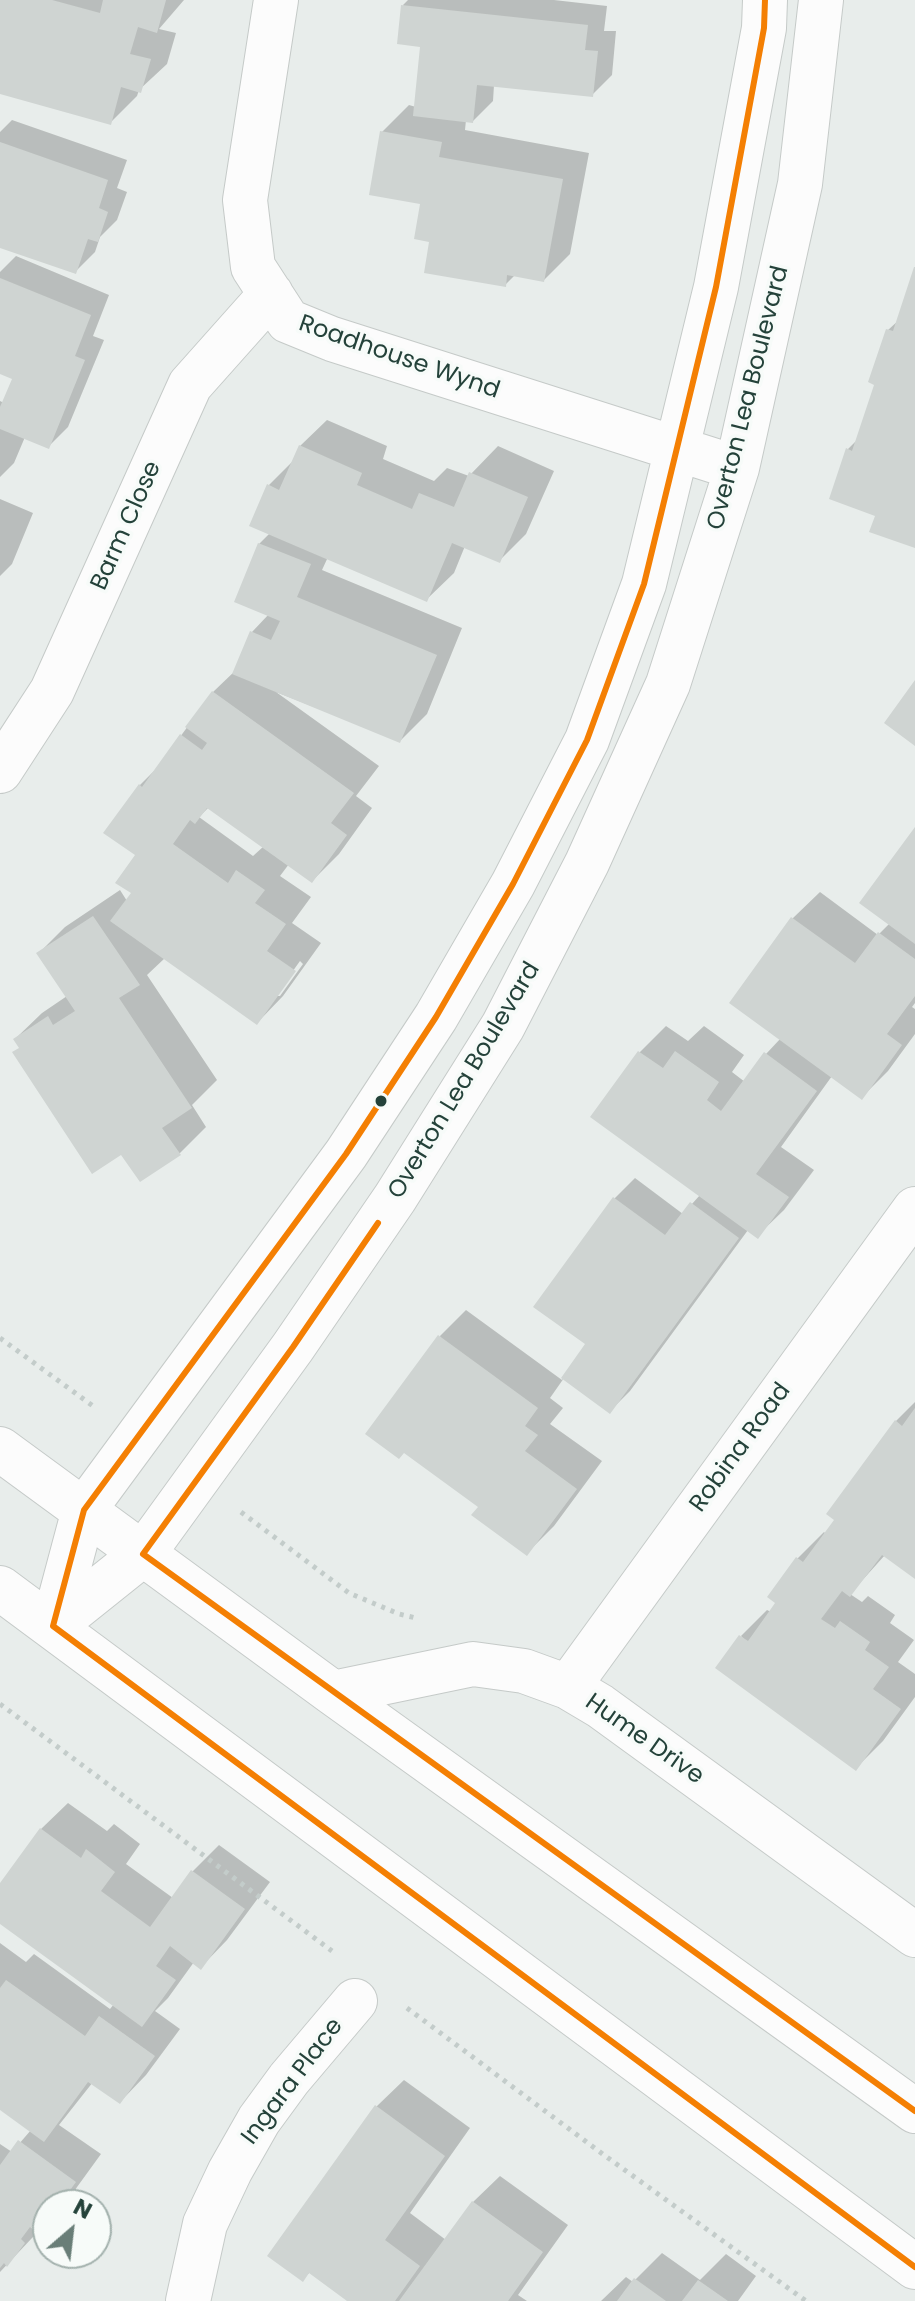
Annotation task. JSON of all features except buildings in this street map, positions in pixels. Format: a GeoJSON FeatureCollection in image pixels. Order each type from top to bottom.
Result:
{"type":"FeatureCollection","features":[{"type":"Feature","properties":{"kind":"street","name":"Roadhouse Wynd"},"geometry":{"type":"LineString","coordinates":[[276,0],[245,200],[253,267],[288,321],[332,339],[737,468]]}},
{"type":"Feature","properties":{"kind":"street"},"geometry":{"type":"LineString","coordinates":[[53,1626],[84,1510],[346,1154],[436,1017],[513,884],[587,740],[644,584],[716,287],[764,28],[765,0]]}},
{"type":"Feature","properties":{"kind":"street","name":"Overton Lea Boulevard"},"geometry":{"type":"LineString","coordinates":[[53,1626],[143,1554],[293,1347],[395,1198],[503,1026],[587,863],[668,684],[737,468],[800,184],[821,0]]}},
{"type":"Feature","properties":{"kind":"street","name":"Barm Close"},"geometry":{"type":"LineString","coordinates":[[0,771],[52,691],[190,385],[271,294]]}},
{"type":"Feature","properties":{"kind":"street","name":"Robina Road"},"geometry":{"type":"LineString","coordinates":[[568,1687],[915,1209]]}},
{"type":"Feature","properties":{"kind":"street"},"geometry":{"type":"LineString","coordinates":[[0,1449],[333,1693],[915,2111]]}},
{"type":"Feature","properties":{"kind":"street"},"geometry":{"type":"LineString","coordinates":[[0,1588],[915,2267]]}},
{"type":"Feature","properties":{"kind":"street","name":"Hume Drive"},"geometry":{"type":"LineString","coordinates":[[333,1693],[473,1664],[524,1671],[568,1687],[600,1706],[915,1935]]}},
{"type":"Feature","properties":{"kind":"street","name":"Ingara Place"},"geometry":{"type":"LineString","coordinates":[[188,2301],[205,2224],[230,2171],[259,2120],[355,2001]]}},
{"type":"Feature","properties":{"kind":"path"},"geometry":{"type":"LineString","coordinates":[[0,1338],[137,1437]]}},
{"type":"Feature","properties":{"kind":"path"},"geometry":{"type":"LineString","coordinates":[[196,1481],[349,1593],[399,1614],[428,1621]]}},
{"type":"Feature","properties":{"kind":"transit line"},"geometry":{"type":"LineString","coordinates":[[765,0],[764,28],[716,287],[644,584],[587,740],[513,884],[436,1017],[346,1154],[84,1510],[53,1626],[915,2267]]}},
{"type":"Feature","properties":{"kind":"transit line"},"geometry":{"type":"LineString","coordinates":[[378,1223],[293,1347],[143,1554],[915,2111]]}}]}
